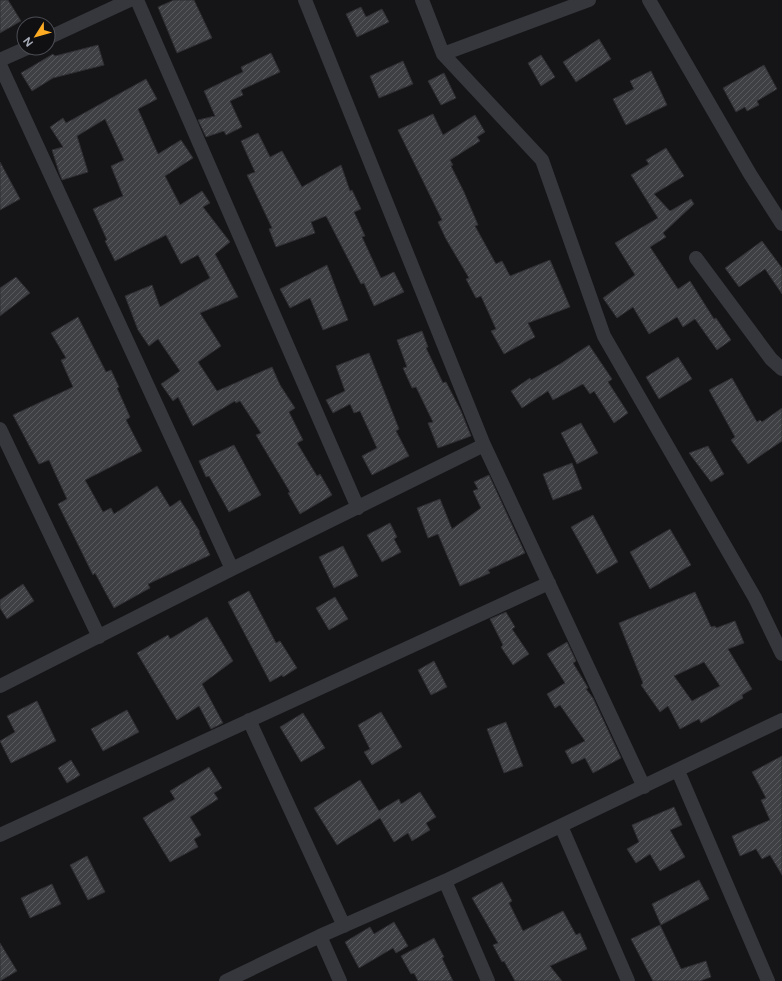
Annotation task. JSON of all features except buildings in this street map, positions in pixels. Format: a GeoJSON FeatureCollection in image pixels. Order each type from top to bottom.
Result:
{"type":"FeatureCollection","features":[{"type":"Feature","properties":{"kind":"street"},"geometry":{"type":"LineString","coordinates":[[56,34],[130,0]]}},
{"type":"Feature","properties":{"kind":"street"},"geometry":{"type":"LineString","coordinates":[[136,0],[358,508]]}},
{"type":"Feature","properties":{"kind":"street"},"geometry":{"type":"LineString","coordinates":[[306,0],[484,445],[644,787]]}},
{"type":"Feature","properties":{"kind":"street"},"geometry":{"type":"LineString","coordinates":[[422,0],[443,54],[542,160],[604,336],[755,598],[782,654]]}},
{"type":"Feature","properties":{"kind":"street"},"geometry":{"type":"LineString","coordinates":[[443,54],[589,0]]}},
{"type":"Feature","properties":{"kind":"street"},"geometry":{"type":"LineString","coordinates":[[649,0],[750,174],[782,224]]}},
{"type":"Feature","properties":{"kind":"street"},"geometry":{"type":"LineString","coordinates":[[0,60],[16,53]]}},
{"type":"Feature","properties":{"kind":"street"},"geometry":{"type":"LineString","coordinates":[[0,65],[232,569]]}},
{"type":"Feature","properties":{"kind":"street"},"geometry":{"type":"LineString","coordinates":[[696,258],[771,359],[782,369]]}},
{"type":"Feature","properties":{"kind":"street"},"geometry":{"type":"LineString","coordinates":[[0,429],[99,637]]}},
{"type":"Feature","properties":{"kind":"street"},"geometry":{"type":"LineString","coordinates":[[0,686],[232,569],[484,445]]}},
{"type":"Feature","properties":{"kind":"street"},"geometry":{"type":"LineString","coordinates":[[0,835],[549,583]]}},
{"type":"Feature","properties":{"kind":"street"},"geometry":{"type":"LineString","coordinates":[[249,720],[344,926]]}},
{"type":"Feature","properties":{"kind":"street"},"geometry":{"type":"LineString","coordinates":[[226,981],[320,936],[445,881],[782,720]]}},
{"type":"Feature","properties":{"kind":"street"},"geometry":{"type":"LineString","coordinates":[[678,771],[768,981]]}},
{"type":"Feature","properties":{"kind":"street"},"geometry":{"type":"LineString","coordinates":[[561,826],[628,981]]}},
{"type":"Feature","properties":{"kind":"street"},"geometry":{"type":"LineString","coordinates":[[445,881],[488,981]]}},
{"type":"Feature","properties":{"kind":"street"},"geometry":{"type":"LineString","coordinates":[[320,936],[340,981]]}}]}
